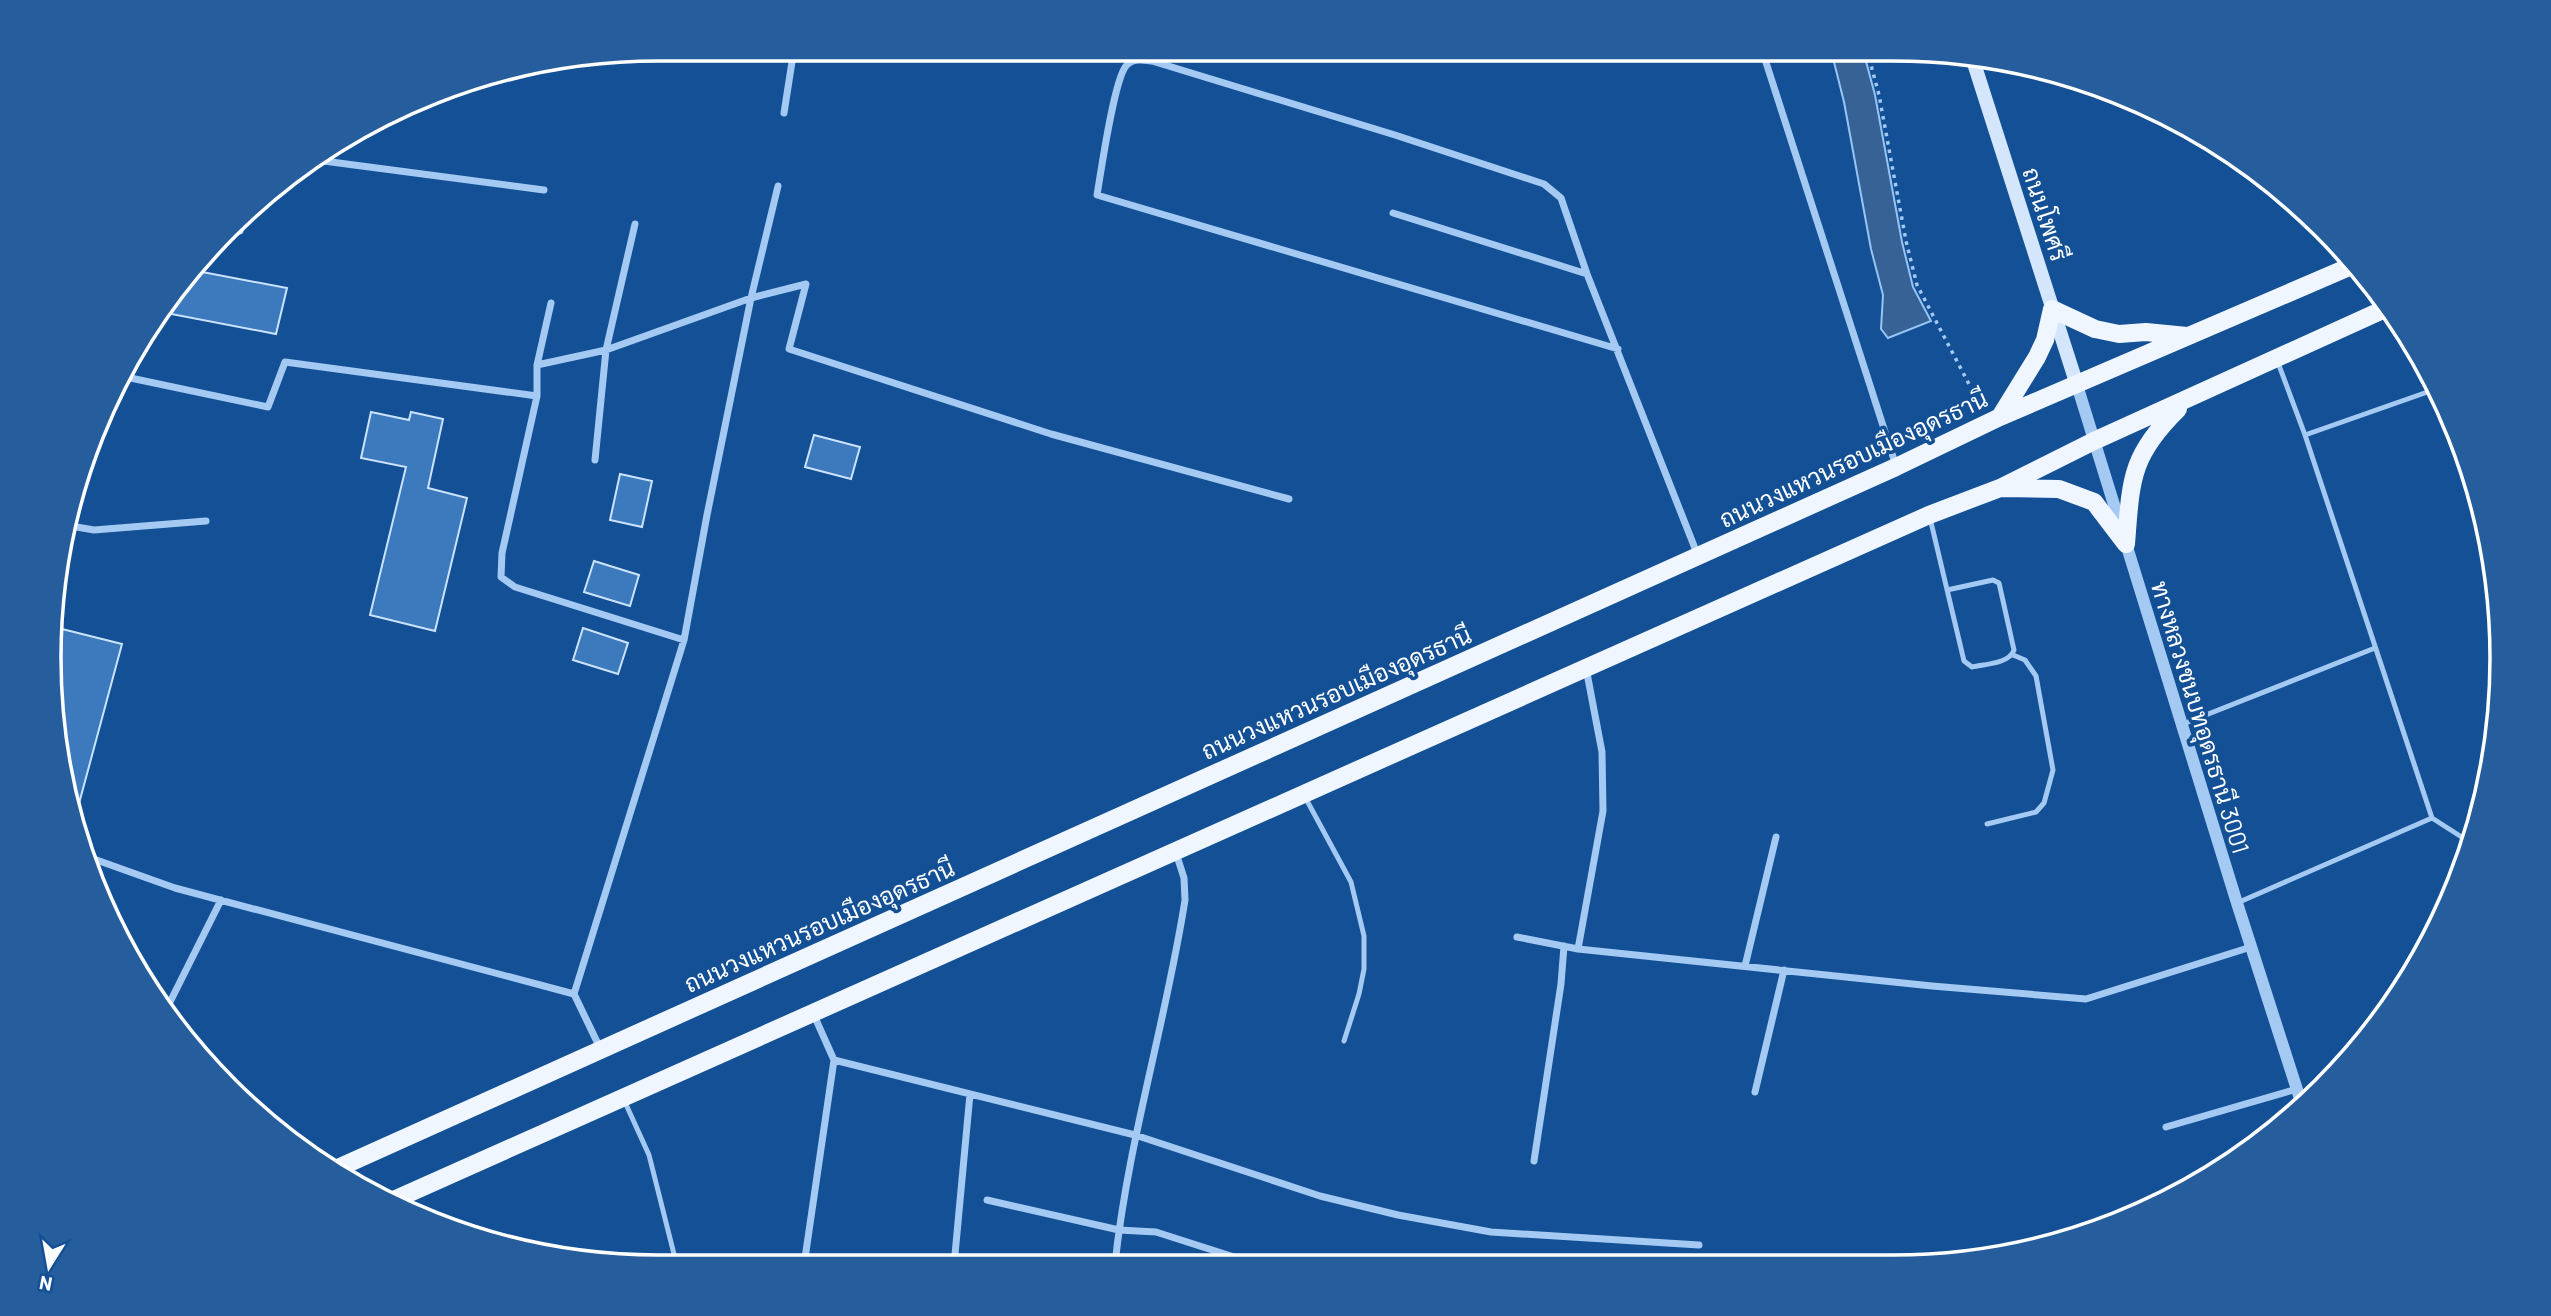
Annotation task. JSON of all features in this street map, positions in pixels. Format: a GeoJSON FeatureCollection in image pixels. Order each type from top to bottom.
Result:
{"type":"FeatureCollection","features":[{"type":"Feature","properties":{"kind":"main road","name":"ถนนโพศรี"},"geometry":{"type":"LineString","coordinates":[[1975,67],[2077,385]]}},
{"type":"Feature","properties":{"kind":"main road","name":"ถนนวงแหวนรอบเมืองอุดรธานี"},"geometry":{"type":"LineString","coordinates":[[344,1165],[1896,467],[2000,417],[2345,269]]}},
{"type":"Feature","properties":{"kind":"main road"},"geometry":{"type":"LineString","coordinates":[[2000,417],[2038,357],[2052,309],[2095,329],[2119,334],[2146,332],[2190,336]]}},
{"type":"Feature","properties":{"kind":"main road"},"geometry":{"type":"LineString","coordinates":[[402,1196],[1929,515],[2000,488],[2094,441],[2378,312]]}},
{"type":"Feature","properties":{"kind":"main road"},"geometry":{"type":"LineString","coordinates":[[2126,544],[2130,492],[2137,461],[2156,430],[2188,400]]}},
{"type":"Feature","properties":{"kind":"main road"},"geometry":{"type":"LineString","coordinates":[[2000,488],[2059,489],[2094,502],[2126,544]]}},
{"type":"Feature","properties":{"kind":"street"},"geometry":{"type":"LineString","coordinates":[[784,113],[792,61]]}},
{"type":"Feature","properties":{"kind":"street"},"geometry":{"type":"LineString","coordinates":[[1132,61],[1122,72],[1097,195],[1618,349]]}},
{"type":"Feature","properties":{"kind":"street"},"geometry":{"type":"LineString","coordinates":[[1152,61],[1545,184],[1561,198],[1587,274],[1698,556]]}},
{"type":"Feature","properties":{"kind":"street"},"geometry":{"type":"LineString","coordinates":[[1766,61],[1896,467]]}},
{"type":"Feature","properties":{"kind":"street"},"geometry":{"type":"LineString","coordinates":[[327,161],[544,190]]}},
{"type":"Feature","properties":{"kind":"street"},"geometry":{"type":"LineString","coordinates":[[601,1050],[574,994],[684,640],[751,298],[778,186]]}},
{"type":"Feature","properties":{"kind":"street"},"geometry":{"type":"LineString","coordinates":[[1393,213],[1587,274]]}},
{"type":"Feature","properties":{"kind":"street"},"geometry":{"type":"LineString","coordinates":[[595,460],[606,350],[635,224]]}},
{"type":"Feature","properties":{"kind":"street"},"geometry":{"type":"LineString","coordinates":[[537,365],[606,350],[751,298],[806,284],[789,349],[1051,434],[1289,499]]}},
{"type":"Feature","properties":{"kind":"street"},"geometry":{"type":"LineString","coordinates":[[551,303],[537,365],[537,396],[502,553],[501,577],[515,587],[684,640]]}},
{"type":"Feature","properties":{"kind":"street"},"geometry":{"type":"LineString","coordinates":[[131,378],[268,407],[285,362],[537,396]]}},
{"type":"Feature","properties":{"kind":"street","name":"ทางหลวงชนบทอุดรธานี 3001"},"geometry":{"type":"LineString","coordinates":[[2077,385],[2299,1095]]}},
{"type":"Feature","properties":{"kind":"street"},"geometry":{"type":"LineString","coordinates":[[77,527],[94,530],[206,521]]}},
{"type":"Feature","properties":{"kind":"street"},"geometry":{"type":"LineString","coordinates":[[1578,949],[1603,811],[1602,752],[1586,668]]}},
{"type":"Feature","properties":{"kind":"street"},"geometry":{"type":"LineString","coordinates":[[1745,966],[1776,837]]}},
{"type":"Feature","properties":{"kind":"street"},"geometry":{"type":"LineString","coordinates":[[1116,1255],[1135,1135],[1185,900],[1184,878],[1176,850]]}},
{"type":"Feature","properties":{"kind":"street"},"geometry":{"type":"LineString","coordinates":[[97,860],[175,888],[574,994]]}},
{"type":"Feature","properties":{"kind":"street"},"geometry":{"type":"LineString","coordinates":[[170,1001],[221,900]]}},
{"type":"Feature","properties":{"kind":"street"},"geometry":{"type":"LineString","coordinates":[[1517,937],[1578,949],[2086,999],[2251,947]]}},
{"type":"Feature","properties":{"kind":"street"},"geometry":{"type":"LineString","coordinates":[[1534,1161],[1561,984],[1563,946]]}},
{"type":"Feature","properties":{"kind":"street"},"geometry":{"type":"LineString","coordinates":[[1755,1092],[1784,970]]}},
{"type":"Feature","properties":{"kind":"street"},"geometry":{"type":"LineString","coordinates":[[805,1255],[834,1060],[813,1013]]}},
{"type":"Feature","properties":{"kind":"street"},"geometry":{"type":"LineString","coordinates":[[834,1060],[1135,1135],[1320,1196],[1398,1215],[1491,1232],[1699,1245]]}},
{"type":"Feature","properties":{"kind":"street"},"geometry":{"type":"LineString","coordinates":[[2166,1127],[2297,1089]]}},
{"type":"Feature","properties":{"kind":"street"},"geometry":{"type":"LineString","coordinates":[[955,1255],[970,1094]]}},
{"type":"Feature","properties":{"kind":"street"},"geometry":{"type":"LineString","coordinates":[[987,1200],[1119,1230],[1156,1231],[1229,1255]]}},
{"type":"Feature","properties":{"kind":"lane"},"geometry":{"type":"LineString","coordinates":[[2277,359],[2305,435],[2432,818],[2462,837]]}},
{"type":"Feature","properties":{"kind":"lane"},"geometry":{"type":"LineString","coordinates":[[2305,435],[2427,392]]}},
{"type":"Feature","properties":{"kind":"lane"},"geometry":{"type":"LineString","coordinates":[[1929,515],[1964,661],[1972,667],[2008,659],[2013,655],[1999,583],[1993,580],[1947,590]]}},
{"type":"Feature","properties":{"kind":"lane"},"geometry":{"type":"LineString","coordinates":[[2182,725],[2375,648]]}},
{"type":"Feature","properties":{"kind":"lane"},"geometry":{"type":"LineString","coordinates":[[1987,824],[2036,812],[2044,803],[2053,770],[2036,676],[2025,660],[2013,655]]}},
{"type":"Feature","properties":{"kind":"lane"},"geometry":{"type":"LineString","coordinates":[[1303,794],[1351,882],[1364,936],[1364,969],[1344,1041]]}},
{"type":"Feature","properties":{"kind":"lane"},"geometry":{"type":"LineString","coordinates":[[2237,903],[2432,818]]}},
{"type":"Feature","properties":{"kind":"lane"},"geometry":{"type":"LineString","coordinates":[[622,1098],[649,1155],[674,1255]]}},
{"type":"Feature","properties":{"kind":"path"},"geometry":{"type":"LineString","coordinates":[[1870,61],[1917,285],[1970,386]]}},
{"type":"Feature","properties":{"kind":"water"},"geometry":{"type":"Polygon","coordinates":[[[1834,61],[1866,61],[1913,287],[1931,321],[1888,338],[1881,329],[1883,295],[1871,249],[1834,61]]]}},
{"type":"Feature","properties":{"kind":"building"},"geometry":{"type":"Polygon","coordinates":[[[203,272],[287,288],[276,334],[171,314],[203,272]]]}},
{"type":"Feature","properties":{"kind":"building"},"geometry":{"type":"Polygon","coordinates":[[[371,412],[409,420],[411,412],[443,419],[428,488],[467,498],[435,631],[370,615],[406,467],[361,458],[371,412]]]}},
{"type":"Feature","properties":{"kind":"building"},"geometry":{"type":"Polygon","coordinates":[[[814,435],[860,447],[851,479],[805,467],[814,435]]]}},
{"type":"Feature","properties":{"kind":"building"},"geometry":{"type":"Polygon","coordinates":[[[620,474],[652,481],[642,527],[610,520],[620,474]]]}},
{"type":"Feature","properties":{"kind":"building"},"geometry":{"type":"Polygon","coordinates":[[[594,561],[639,575],[630,606],[584,592],[594,561]]]}},
{"type":"Feature","properties":{"kind":"building"},"geometry":{"type":"Polygon","coordinates":[[[583,628],[628,643],[618,674],[573,660],[583,628]]]}},
{"type":"Feature","properties":{"kind":"building"},"geometry":{"type":"Polygon","coordinates":[[[62,629],[122,644],[80,802],[66,736],[61,658],[62,629]]]}}]}
